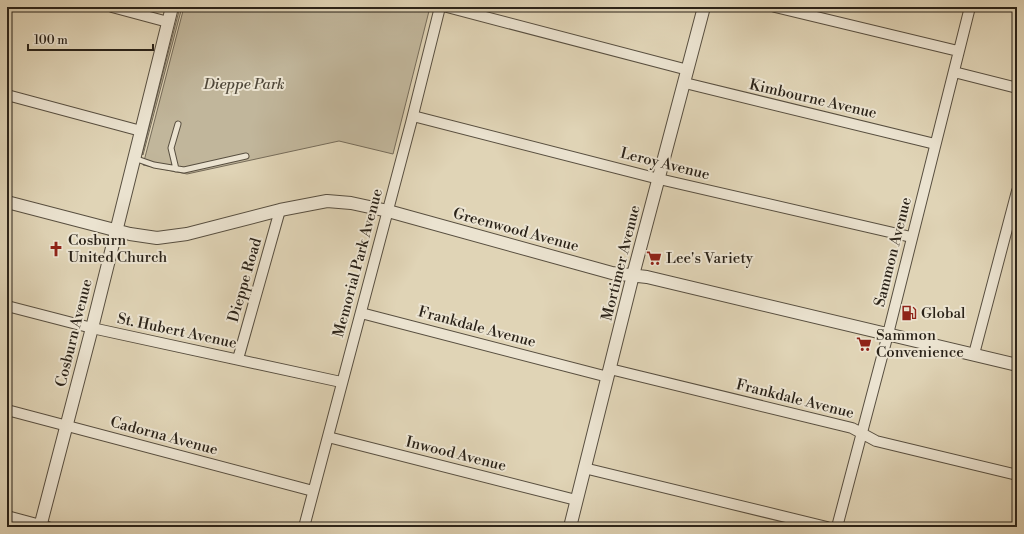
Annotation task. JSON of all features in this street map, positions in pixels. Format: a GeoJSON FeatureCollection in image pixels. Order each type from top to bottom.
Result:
{"type":"FeatureCollection","features":[{"type":"Feature","properties":{"kind":"street"},"geometry":{"type":"LineString","coordinates":[[112,7],[168,22]]}},
{"type":"Feature","properties":{"kind":"street","name":"Cosburn Avenue"},"geometry":{"type":"LineString","coordinates":[[43,526],[172,7]]}},
{"type":"Feature","properties":{"kind":"street","name":"Memorial Park Avenue"},"geometry":{"type":"LineString","coordinates":[[304,527],[341,382],[361,313],[413,116],[440,7]]}},
{"type":"Feature","properties":{"kind":"street"},"geometry":{"type":"LineString","coordinates":[[447,7],[688,70]]}},
{"type":"Feature","properties":{"kind":"street","name":"Mortimer Avenue"},"geometry":{"type":"LineString","coordinates":[[570,527],[633,275],[704,7]]}},
{"type":"Feature","properties":{"kind":"street"},"geometry":{"type":"LineString","coordinates":[[775,7],[958,51]]}},
{"type":"Feature","properties":{"kind":"street","name":"Sammon Avenue"},"geometry":{"type":"LineString","coordinates":[[837,527],[888,334],[911,236],[970,7]]}},
{"type":"Feature","properties":{"kind":"street"},"geometry":{"type":"LineString","coordinates":[[954,72],[1017,88]]}},
{"type":"Feature","properties":{"kind":"street","name":"Kimbourne Avenue"},"geometry":{"type":"LineString","coordinates":[[684,83],[935,144]]}},
{"type":"Feature","properties":{"kind":"street"},"geometry":{"type":"LineString","coordinates":[[7,95],[140,131]]}},
{"type":"Feature","properties":{"kind":"street","name":"Leroy Avenue"},"geometry":{"type":"LineString","coordinates":[[413,116],[659,179],[911,236]]}},
{"type":"Feature","properties":{"kind":"street"},"geometry":{"type":"LineString","coordinates":[[974,354],[1017,191]]}},
{"type":"Feature","properties":{"kind":"street","name":"Greenwood Avenue"},"geometry":{"type":"LineString","coordinates":[[7,202],[116,231],[144,237],[169,238],[206,230],[280,210],[327,201],[351,203],[388,211],[612,273],[633,275],[1017,364]]}},
{"type":"Feature","properties":{"kind":"street","name":"Dieppe Road"},"geometry":{"type":"LineString","coordinates":[[238,359],[280,210]]}},
{"type":"Feature","properties":{"kind":"street","name":"St. Hubert Avenue"},"geometry":{"type":"LineString","coordinates":[[7,306],[92,328],[341,382]]}},
{"type":"Feature","properties":{"kind":"street","name":"Frankdale Avenue"},"geometry":{"type":"LineString","coordinates":[[361,313],[609,373],[852,428],[876,441],[1017,475]]}},
{"type":"Feature","properties":{"kind":"street","name":"Cadorna Avenue"},"geometry":{"type":"LineString","coordinates":[[7,410],[313,491]]}},
{"type":"Feature","properties":{"kind":"street","name":"Inwood Avenue"},"geometry":{"type":"LineString","coordinates":[[328,437],[576,500]]}},
{"type":"Feature","properties":{"kind":"street"},"geometry":{"type":"LineString","coordinates":[[584,468],[827,527]]}},
{"type":"Feature","properties":{"kind":"street"},"geometry":{"type":"LineString","coordinates":[[7,516],[43,526]]}},
{"type":"Feature","properties":{"kind":"lane"},"geometry":{"type":"LineString","coordinates":[[176,169],[171,148],[178,124]]}},
{"type":"Feature","properties":{"kind":"lane"},"geometry":{"type":"LineString","coordinates":[[134,158],[154,165],[176,169],[191,169],[246,156]]}},
{"type":"Feature","properties":{"kind":"green space"},"geometry":{"type":"Polygon","coordinates":[[[180,7],[182,7],[143,155],[142,154],[180,7]]]}},
{"type":"Feature","properties":{"kind":"green space","name":"Dieppe Park"},"geometry":{"type":"Polygon","coordinates":[[[184,7],[430,7],[393,154],[339,141],[187,174],[143,165],[184,7]]]}},
{"type":"Feature","properties":{"kind":"place","name":"Cosburn United Church"},"geometry":{"type":"Point","coordinates":[56,249]}},
{"type":"Feature","properties":{"kind":"place","name":"Lee's Variety"},"geometry":{"type":"Point","coordinates":[654,258]}},
{"type":"Feature","properties":{"kind":"place","name":"Global"},"geometry":{"type":"Point","coordinates":[909,313]}},
{"type":"Feature","properties":{"kind":"place","name":"Sammon Convenience"},"geometry":{"type":"Point","coordinates":[864,344]}}]}
